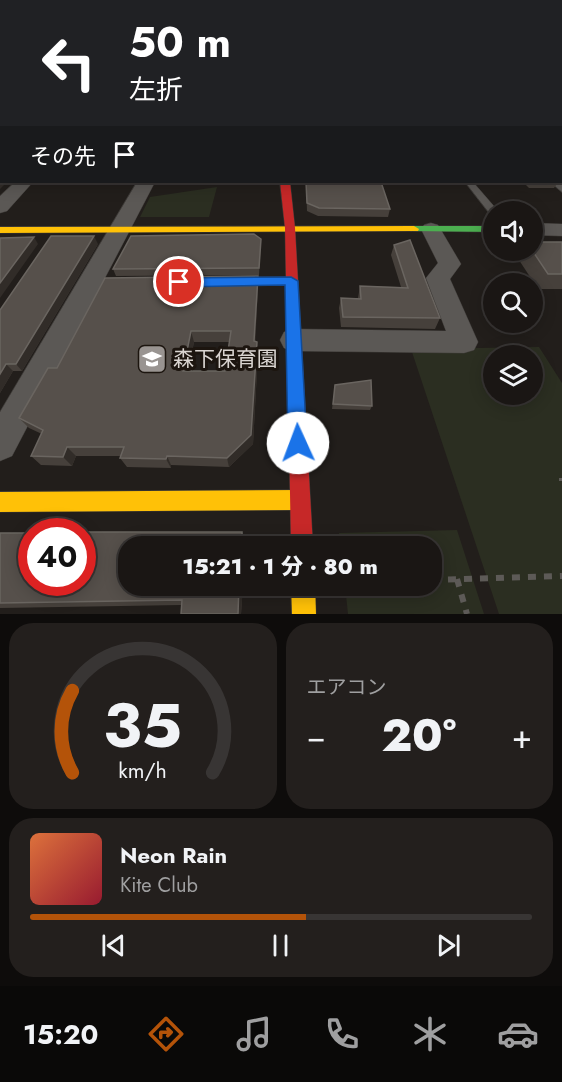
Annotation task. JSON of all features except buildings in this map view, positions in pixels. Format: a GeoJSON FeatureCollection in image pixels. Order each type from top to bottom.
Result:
{"type":"FeatureCollection","features":[{"type":"Feature","properties":{"kind":"street"},"geometry":{"type":"LineString","coordinates":[[0,207],[23,183]]}},
{"type":"Feature","properties":{"kind":"street"},"geometry":{"type":"LineString","coordinates":[[0,444],[94,283],[119,229],[145,183]]}},
{"type":"Feature","properties":{"kind":"street"},"geometry":{"type":"LineString","coordinates":[[285,183],[290,228],[302,536]]}},
{"type":"Feature","properties":{"kind":"street"},"geometry":{"type":"LineString","coordinates":[[294,340],[464,342],[438,282],[438,278],[450,264],[431,229]]}},
{"type":"Feature","properties":{"kind":"street"},"geometry":{"type":"LineString","coordinates":[[0,230],[483,229]]}},
{"type":"Feature","properties":{"kind":"street"},"geometry":{"type":"LineString","coordinates":[[543,229],[562,230]]}},
{"type":"Feature","properties":{"kind":"street"},"geometry":{"type":"LineString","coordinates":[[0,501],[300,500]]}},
{"type":"Feature","properties":{"kind":"street"},"geometry":{"type":"LineString","coordinates":[[303,596],[304,614]]}},
{"type":"Feature","properties":{"kind":"lane"},"geometry":{"type":"LineString","coordinates":[[470,183],[485,201]]}},
{"type":"Feature","properties":{"kind":"lane"},"geometry":{"type":"LineString","coordinates":[[45,247],[57,229]]}},
{"type":"Feature","properties":{"kind":"lane"},"geometry":{"type":"LineString","coordinates":[[232,282],[291,281]]}},
{"type":"Feature","properties":{"kind":"path"},"geometry":{"type":"LineString","coordinates":[[442,580],[562,576]]}},
{"type":"Feature","properties":{"kind":"path"},"geometry":{"type":"LineString","coordinates":[[457,579],[467,614]]}},
{"type":"Feature","properties":{"kind":"green space"},"geometry":{"type":"Polygon","coordinates":[[[217,187],[209,217],[140,217],[150,197],[217,187]]]}},
{"type":"Feature","properties":{"kind":"green space"},"geometry":{"type":"Polygon","coordinates":[[[483,348],[483,405],[543,405],[543,353],[562,383],[562,614],[499,614],[411,349],[483,348]]]}},
{"type":"Feature","properties":{"kind":"green space"},"geometry":{"type":"Polygon","coordinates":[[[457,530],[484,614],[348,614],[346,596],[442,596],[442,536],[339,536],[339,533],[457,530]]]}},
{"type":"Feature","properties":{"kind":"traffic: fast"},"geometry":{"type":"LineString","coordinates":[[414,229],[483,229]]}},
{"type":"Feature","properties":{"kind":"traffic: slow"},"geometry":{"type":"LineString","coordinates":[[0,230],[414,229]]}},
{"type":"Feature","properties":{"kind":"traffic: slow"},"geometry":{"type":"LineString","coordinates":[[0,502],[300,500]]}},
{"type":"Feature","properties":{"kind":"traffic: slow"},"geometry":{"type":"LineString","coordinates":[[303,596],[304,614]]}},
{"type":"Feature","properties":{"kind":"traffic: jam"},"geometry":{"type":"LineString","coordinates":[[285,183],[290,228],[302,536]]}},
{"type":"Feature","properties":{"kind":"place","name":"森下保育園"},"geometry":{"type":"Point","coordinates":[152,359]}},
{"type":"Feature","properties":{"kind":"route"},"geometry":{"type":"LineString","coordinates":[[179,282],[291,281],[298,443]]}}]}
